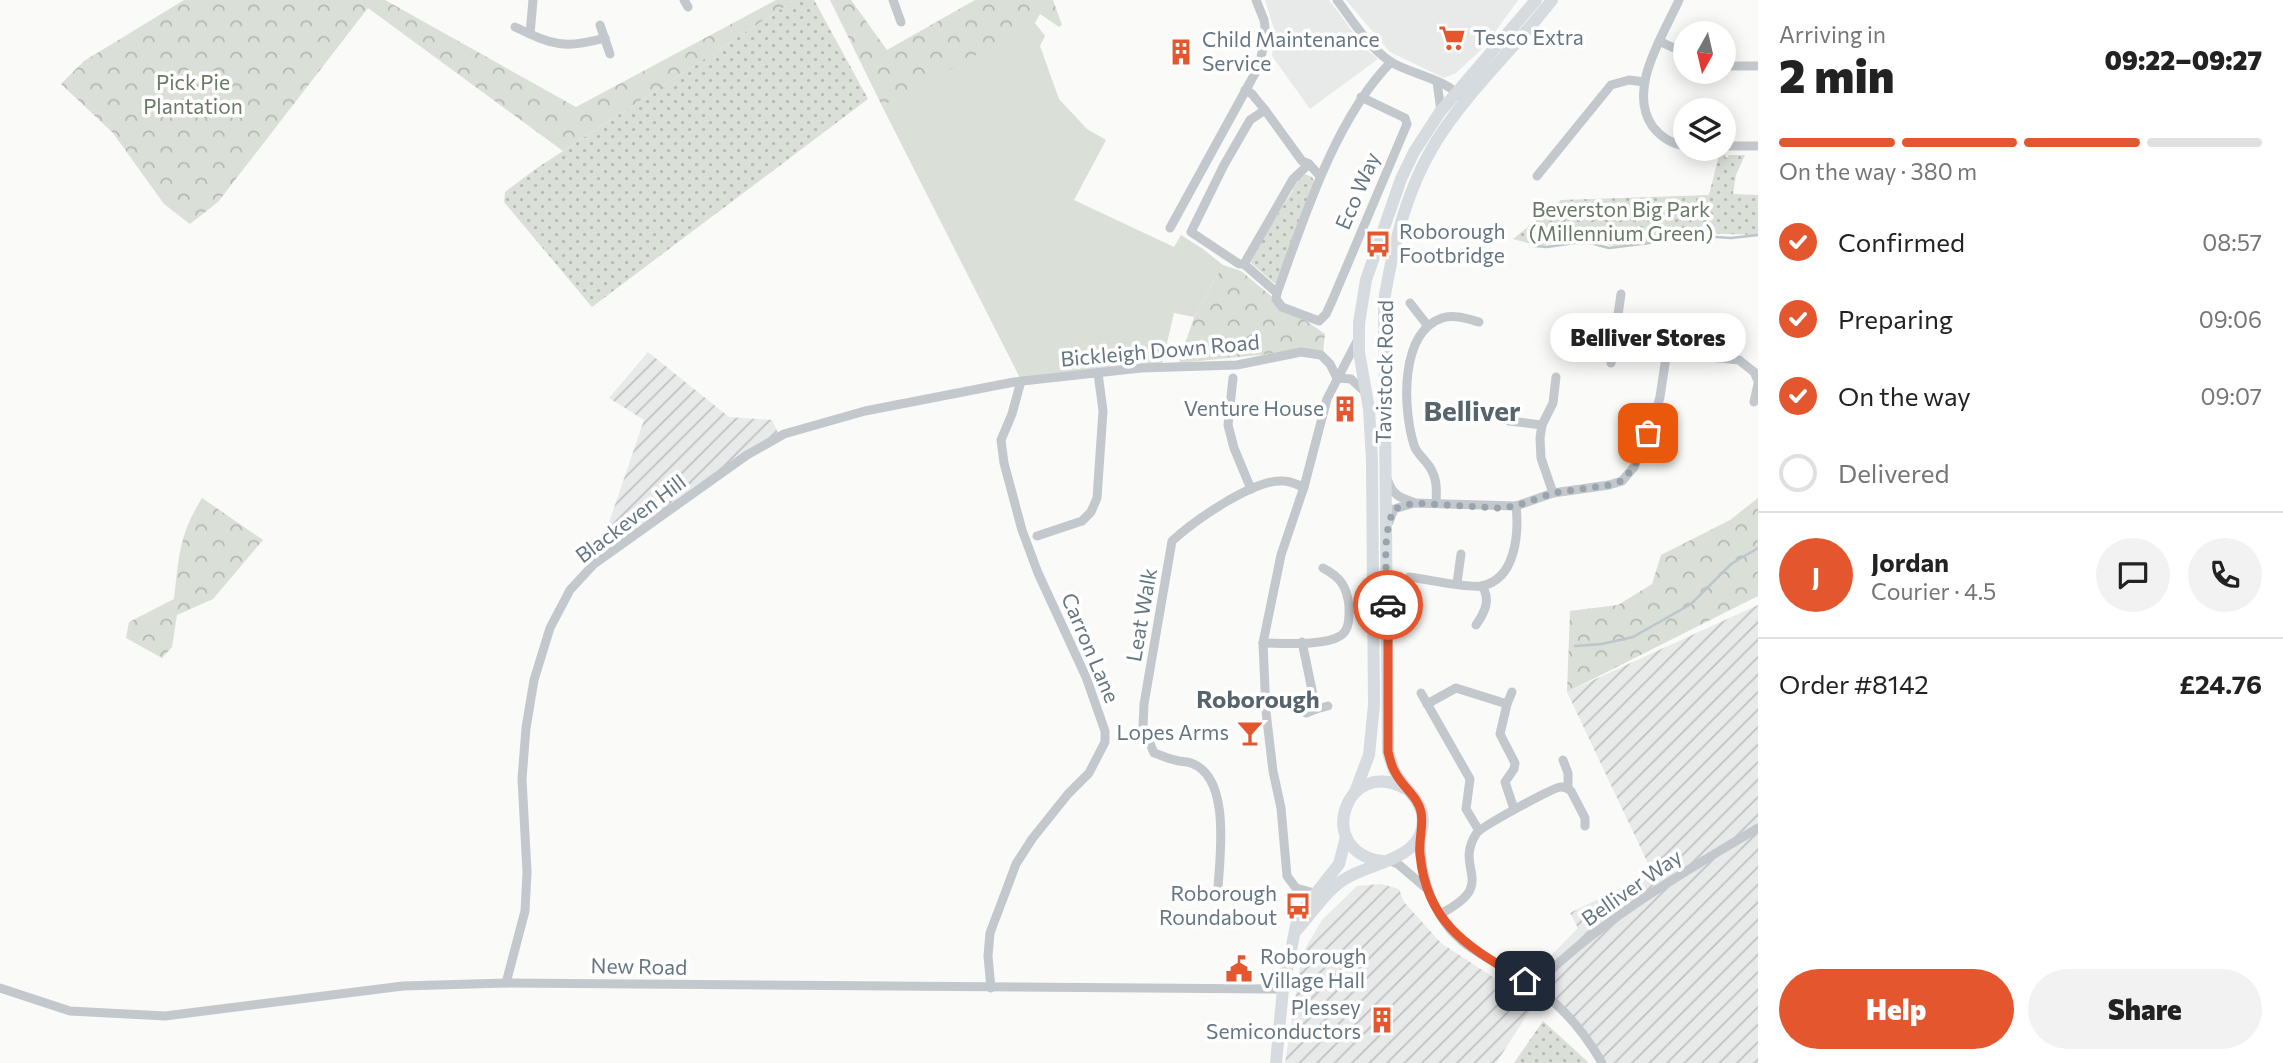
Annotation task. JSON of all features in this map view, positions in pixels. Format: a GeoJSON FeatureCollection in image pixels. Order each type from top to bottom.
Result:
{"type":"FeatureCollection","features":[{"type":"Feature","properties":{"kind":"highway","name":"Tavistock Road"},"geometry":{"type":"LineString","coordinates":[[1295,932],[1332,889],[1363,869],[1408,851],[1421,831],[1422,813],[1394,772],[1388,752],[1384,301],[1396,236],[1428,156],[1461,94],[1536,0]]}},
{"type":"Feature","properties":{"kind":"highway","name":"Tavistock Road"},"geometry":{"type":"LineString","coordinates":[[1276,1063],[1283,989],[1298,916],[1339,864],[1346,837],[1344,810],[1355,792],[1369,755],[1374,705],[1372,461],[1367,394],[1359,352],[1366,280],[1397,189],[1414,152],[1441,111],[1461,94],[1552,0]]}},
{"type":"Feature","properties":{"kind":"highway"},"geometry":{"type":"LineString","coordinates":[[1355,792],[1362,786],[1379,781],[1390,782],[1406,789]]}},
{"type":"Feature","properties":{"kind":"highway"},"geometry":{"type":"LineString","coordinates":[[1346,837],[1362,855],[1386,861]]}},
{"type":"Feature","properties":{"kind":"street"},"geometry":{"type":"LineString","coordinates":[[530,34],[533,0]]}},
{"type":"Feature","properties":{"kind":"street"},"geometry":{"type":"LineString","coordinates":[[893,0],[901,22]]}},
{"type":"Feature","properties":{"kind":"street"},"geometry":{"type":"LineString","coordinates":[[1170,228],[1211,149],[1259,66],[1264,48],[1264,20],[1256,0]]}},
{"type":"Feature","properties":{"kind":"street"},"geometry":{"type":"LineString","coordinates":[[1337,0],[1369,41],[1391,62],[1461,94]]}},
{"type":"Feature","properties":{"kind":"street"},"geometry":{"type":"LineString","coordinates":[[1673,141],[1664,138],[1650,123],[1643,100],[1644,82],[1679,0]]}},
{"type":"Feature","properties":{"kind":"street"},"geometry":{"type":"LineString","coordinates":[[600,25],[610,54]]}},
{"type":"Feature","properties":{"kind":"street"},"geometry":{"type":"LineString","coordinates":[[515,27],[559,44],[577,46],[605,38]]}},
{"type":"Feature","properties":{"kind":"street"},"geometry":{"type":"LineString","coordinates":[[1661,42],[1673,48]]}},
{"type":"Feature","properties":{"kind":"street","name":"Eco Way"},"geometry":{"type":"LineString","coordinates":[[1361,97],[1405,118],[1407,124],[1332,301],[1319,321],[1282,307],[1277,296],[1320,176],[1361,97],[1391,62]]}},
{"type":"Feature","properties":{"kind":"street"},"geometry":{"type":"LineString","coordinates":[[1736,65],[1758,66]]}},
{"type":"Feature","properties":{"kind":"street"},"geometry":{"type":"LineString","coordinates":[[1537,176],[1611,85],[1629,80],[1644,82]]}},
{"type":"Feature","properties":{"kind":"street"},"geometry":{"type":"LineString","coordinates":[[1437,82],[1441,111]]}},
{"type":"Feature","properties":{"kind":"street"},"geometry":{"type":"LineString","coordinates":[[1245,90],[1252,94],[1303,161],[1320,176]]}},
{"type":"Feature","properties":{"kind":"street"},"geometry":{"type":"LineString","coordinates":[[1265,110],[1250,120],[1191,232],[1239,264],[1244,264],[1277,296]]}},
{"type":"Feature","properties":{"kind":"street"},"geometry":{"type":"LineString","coordinates":[[1736,146],[1758,146]]}},
{"type":"Feature","properties":{"kind":"street"},"geometry":{"type":"LineString","coordinates":[[1244,264],[1293,179],[1309,164]]}},
{"type":"Feature","properties":{"kind":"street"},"geometry":{"type":"LineString","coordinates":[[1611,363],[1621,294]]}},
{"type":"Feature","properties":{"kind":"street"},"geometry":{"type":"LineString","coordinates":[[1410,303],[1428,326]]}},
{"type":"Feature","properties":{"kind":"street"},"geometry":{"type":"LineString","coordinates":[[1436,503],[1435,475],[1415,448],[1408,398],[1408,364],[1415,346],[1428,326],[1454,316],[1479,322]]}},
{"type":"Feature","properties":{"kind":"street"},"geometry":{"type":"LineString","coordinates":[[1616,331],[1656,338],[1670,353],[1739,360],[1754,372],[1758,382],[1754,402]]}},
{"type":"Feature","properties":{"kind":"street","name":"Tavistock Road"},"geometry":{"type":"LineString","coordinates":[[1314,893],[1296,888],[1287,876],[1281,808],[1266,722],[1263,643],[1281,555],[1304,487],[1327,399],[1355,348],[1359,332]]}},
{"type":"Feature","properties":{"kind":"street","name":"Bickleigh Down Road"},"geometry":{"type":"LineString","coordinates":[[1018,382],[1169,367],[1237,365],[1301,352],[1321,355],[1337,378]]}},
{"type":"Feature","properties":{"kind":"street"},"geometry":{"type":"LineString","coordinates":[[1386,541],[1389,519],[1394,509],[1414,503],[1498,508],[1516,506],[1553,493],[1622,481],[1634,467],[1653,423],[1666,357],[1670,353]]}},
{"type":"Feature","properties":{"kind":"street"},"geometry":{"type":"LineString","coordinates":[[1037,536],[1082,522],[1091,512],[1097,498],[1103,421],[1102,390],[1098,373]]}},
{"type":"Feature","properties":{"kind":"street"},"geometry":{"type":"LineString","coordinates":[[1553,493],[1541,458],[1540,438],[1542,425],[1553,403],[1556,377]]}},
{"type":"Feature","properties":{"kind":"street"},"geometry":{"type":"LineString","coordinates":[[1233,378],[1228,425],[1234,448],[1251,489]]}},
{"type":"Feature","properties":{"kind":"street","name":"Tavistock Road"},"geometry":{"type":"LineString","coordinates":[[1337,378],[1351,379],[1367,394]]}},
{"type":"Feature","properties":{"kind":"street","name":"Blackeven Hill"},"geometry":{"type":"LineString","coordinates":[[506,983],[525,911],[527,872],[523,779],[526,728],[534,680],[550,628],[570,590],[594,565],[747,455],[784,434],[865,411],[1018,382]]}},
{"type":"Feature","properties":{"kind":"street","name":"Carron Lane"},"geometry":{"type":"LineString","coordinates":[[991,988],[988,956],[990,933],[1016,864],[1068,794],[1089,773],[1105,742],[1105,731],[1086,677],[1038,573],[1022,530],[1004,463],[1001,440],[1012,414],[1018,382]]}},
{"type":"Feature","properties":{"kind":"street"},"geometry":{"type":"LineString","coordinates":[[1509,421],[1542,425]]}},
{"type":"Feature","properties":{"kind":"street"},"geometry":{"type":"LineString","coordinates":[[1384,462],[1391,490],[1400,498],[1414,503]]}},
{"type":"Feature","properties":{"kind":"street","name":"Leat Walk"},"geometry":{"type":"LineString","coordinates":[[1218,888],[1221,822],[1216,793],[1209,777],[1192,763],[1154,753],[1143,727],[1144,704],[1172,541],[1209,512],[1251,489],[1283,481],[1304,487]]}},
{"type":"Feature","properties":{"kind":"street"},"geometry":{"type":"LineString","coordinates":[[1409,577],[1482,586],[1499,576],[1514,553],[1518,537],[1516,506]]}},
{"type":"Feature","properties":{"kind":"street"},"geometry":{"type":"LineString","coordinates":[[1457,583],[1461,554]]}},
{"type":"Feature","properties":{"kind":"street"},"geometry":{"type":"LineString","coordinates":[[1263,643],[1323,641],[1339,637],[1346,629],[1349,616],[1345,587],[1338,576],[1323,568]]}},
{"type":"Feature","properties":{"kind":"street"},"geometry":{"type":"LineString","coordinates":[[1476,625],[1486,609],[1487,601],[1482,586]]}},
{"type":"Feature","properties":{"kind":"street"},"geometry":{"type":"LineString","coordinates":[[1302,642],[1316,709]]}},
{"type":"Feature","properties":{"kind":"street"},"geometry":{"type":"LineString","coordinates":[[1427,704],[1456,688],[1507,704]]}},
{"type":"Feature","properties":{"kind":"street"},"geometry":{"type":"LineString","coordinates":[[1512,692],[1500,734],[1515,763],[1505,782],[1514,809]]}},
{"type":"Feature","properties":{"kind":"street"},"geometry":{"type":"LineString","coordinates":[[1421,693],[1470,779],[1466,808],[1478,829]]}},
{"type":"Feature","properties":{"kind":"street"},"geometry":{"type":"LineString","coordinates":[[1306,713],[1328,706]]}},
{"type":"Feature","properties":{"kind":"street"},"geometry":{"type":"LineString","coordinates":[[1563,760],[1568,773],[1568,788]]}},
{"type":"Feature","properties":{"kind":"street"},"geometry":{"type":"LineString","coordinates":[[1440,914],[1461,902],[1471,888],[1474,878],[1468,851],[1478,829],[1553,789],[1568,788],[1585,818],[1585,826]]}},
{"type":"Feature","properties":{"kind":"street","name":"Belliver Way"},"geometry":{"type":"LineString","coordinates":[[1534,986],[1557,963],[1627,911],[1758,828]]}},
{"type":"Feature","properties":{"kind":"street"},"geometry":{"type":"LineString","coordinates":[[1421,831],[1420,854],[1427,889],[1448,927],[1465,944],[1555,1002],[1579,1027],[1602,1063]]}},
{"type":"Feature","properties":{"kind":"street"},"geometry":{"type":"LineString","coordinates":[[1386,861],[1398,864],[1427,889]]}},
{"type":"Feature","properties":{"kind":"street","name":"New Road"},"geometry":{"type":"LineString","coordinates":[[0,988],[70,1011],[165,1016],[403,986],[506,983],[1283,989]]}},
{"type":"Feature","properties":{"kind":"shaded area"},"geometry":{"type":"Polygon","coordinates":[[[1265,0],[1329,0],[1366,49],[1378,59],[1310,109],[1272,56],[1274,29],[1265,0]]]}},
{"type":"Feature","properties":{"kind":"shaded area"},"geometry":{"type":"Polygon","coordinates":[[[1346,0],[1518,0],[1485,46],[1456,73],[1444,78],[1390,52],[1346,0]]]}},
{"type":"Feature","properties":{"kind":"shaded area"},"geometry":{"type":"Polygon","coordinates":[[[648,352],[729,417],[772,420],[778,433],[609,550],[603,540],[644,420],[609,398],[648,352]]]}},
{"type":"Feature","properties":{"kind":"shaded area"},"geometry":{"type":"Polygon","coordinates":[[[1758,605],[1758,1063],[1601,1063],[1568,1016],[1526,981],[1578,928],[1570,913],[1652,872],[1567,692],[1758,605]]]}},
{"type":"Feature","properties":{"kind":"shaded area"},"geometry":{"type":"Polygon","coordinates":[[[1381,884],[1399,889],[1404,902],[1441,943],[1534,1004],[1496,1063],[1285,1063],[1302,954],[1322,920],[1357,886],[1381,884]]]}},
{"type":"Feature","properties":{"kind":"green space","name":"Pick Pie Plantation"},"geometry":{"type":"Polygon","coordinates":[[[184,0],[385,0],[576,107],[776,0],[795,0],[563,151],[368,8],[218,202],[190,224],[164,204],[113,133],[61,84],[84,61],[184,0]]]}},
{"type":"Feature","properties":{"kind":"green space"},"geometry":{"type":"Polygon","coordinates":[[[795,0],[814,0],[868,99],[592,307],[504,202],[505,192],[537,168],[795,0]]]}},
{"type":"Feature","properties":{"kind":"green space"},"geometry":{"type":"Polygon","coordinates":[[[830,0],[851,0],[887,50],[975,0],[1053,0],[1062,25],[1059,27],[1040,14],[1035,23],[882,106],[830,0]]]}},
{"type":"Feature","properties":{"kind":"green space"},"geometry":{"type":"Polygon","coordinates":[[[1035,23],[1045,36],[1040,46],[1059,99],[1087,129],[1106,140],[1074,200],[1174,247],[1181,235],[1223,265],[1194,317],[1174,313],[1162,364],[1021,380],[882,106],[1035,23]]]}},
{"type":"Feature","properties":{"kind":"green space","name":"Beverston Big Park (Millennium Green)"},"geometry":{"type":"Polygon","coordinates":[[[1736,155],[1745,155],[1736,175],[1733,194],[1758,195],[1758,235],[1694,233],[1667,241],[1614,246],[1579,240],[1539,246],[1513,239],[1561,200],[1709,195],[1718,161],[1736,161],[1736,155]]]}},
{"type":"Feature","properties":{"kind":"green space"},"geometry":{"type":"Polygon","coordinates":[[[1305,174],[1314,181],[1274,283],[1249,261],[1293,190],[1291,188],[1300,176],[1305,174]]]}},
{"type":"Feature","properties":{"kind":"green space"},"geometry":{"type":"Polygon","coordinates":[[[1223,265],[1241,271],[1276,300],[1325,334],[1323,353],[1311,350],[1179,363],[1194,317],[1223,265]]]}},
{"type":"Feature","properties":{"kind":"green space"},"geometry":{"type":"Polygon","coordinates":[[[202,498],[263,540],[213,599],[177,615],[172,647],[162,658],[126,638],[129,622],[174,599],[184,535],[202,498]]]}},
{"type":"Feature","properties":{"kind":"green space"},"geometry":{"type":"Polygon","coordinates":[[[1758,498],[1758,596],[1567,692],[1570,611],[1618,605],[1652,584],[1661,555],[1730,520],[1758,498]]]}},
{"type":"Feature","properties":{"kind":"green space"},"geometry":{"type":"Polygon","coordinates":[[[1543,1021],[1587,1061],[1588,1063],[1514,1063],[1543,1021]]]}},
{"type":"Feature","properties":{"kind":"waterway"},"geometry":{"type":"LineString","coordinates":[[1682,239],[1758,235]]}},
{"type":"Feature","properties":{"kind":"waterway"},"geometry":{"type":"LineString","coordinates":[[1535,246],[1590,243],[1609,248],[1674,240]]}},
{"type":"Feature","properties":{"kind":"waterway"},"geometry":{"type":"LineString","coordinates":[[1575,646],[1602,644],[1633,637],[1691,604],[1731,564],[1758,548]]}},
{"type":"Feature","properties":{"kind":"way so far"},"geometry":{"type":"LineString","coordinates":[[1388,605],[1386,541],[1389,519],[1394,509],[1414,503],[1498,508],[1516,506],[1553,493],[1609,485],[1622,481],[1634,467],[1648,433]]}},
{"type":"Feature","properties":{"kind":"place","name":"Tesco Extra"},"geometry":{"type":"Point","coordinates":[1452,38]}},
{"type":"Feature","properties":{"kind":"place","name":"Child Maintenance Service"},"geometry":{"type":"Point","coordinates":[1181,52]}},
{"type":"Feature","properties":{"kind":"place","name":"Roborough Footbridge"},"geometry":{"type":"Point","coordinates":[1378,244]}},
{"type":"Feature","properties":{"kind":"place","name":"Venture House"},"geometry":{"type":"Point","coordinates":[1345,409]}},
{"type":"Feature","properties":{"kind":"place","name":"Belliver Stores"},"geometry":{"type":"Point","coordinates":[1648,433]}},
{"type":"Feature","properties":{"kind":"place","name":"Lopes Arms"},"geometry":{"type":"Point","coordinates":[1250,733]}},
{"type":"Feature","properties":{"kind":"place","name":"Roborough Roundabout"},"geometry":{"type":"Point","coordinates":[1298,906]}},
{"type":"Feature","properties":{"kind":"place","name":"Roborough Village Hall"},"geometry":{"type":"Point","coordinates":[1239,969]}},
{"type":"Feature","properties":{"kind":"place","name":"Plessey Semiconductors"},"geometry":{"type":"Point","coordinates":[1382,1020]}},
{"type":"Feature","properties":{"kind":"district","name":"Belliver"},"geometry":{"type":"Point","coordinates":[1472,411]}},
{"type":"Feature","properties":{"kind":"district","name":"Roborough"},"geometry":{"type":"Point","coordinates":[1258,700]}},
{"type":"Feature","properties":{"kind":"route"},"geometry":{"type":"LineString","coordinates":[[1388,605],[1388,752],[1394,772],[1414,796],[1422,813],[1420,854],[1427,889],[1448,927],[1465,944],[1525,981]]}}]}
